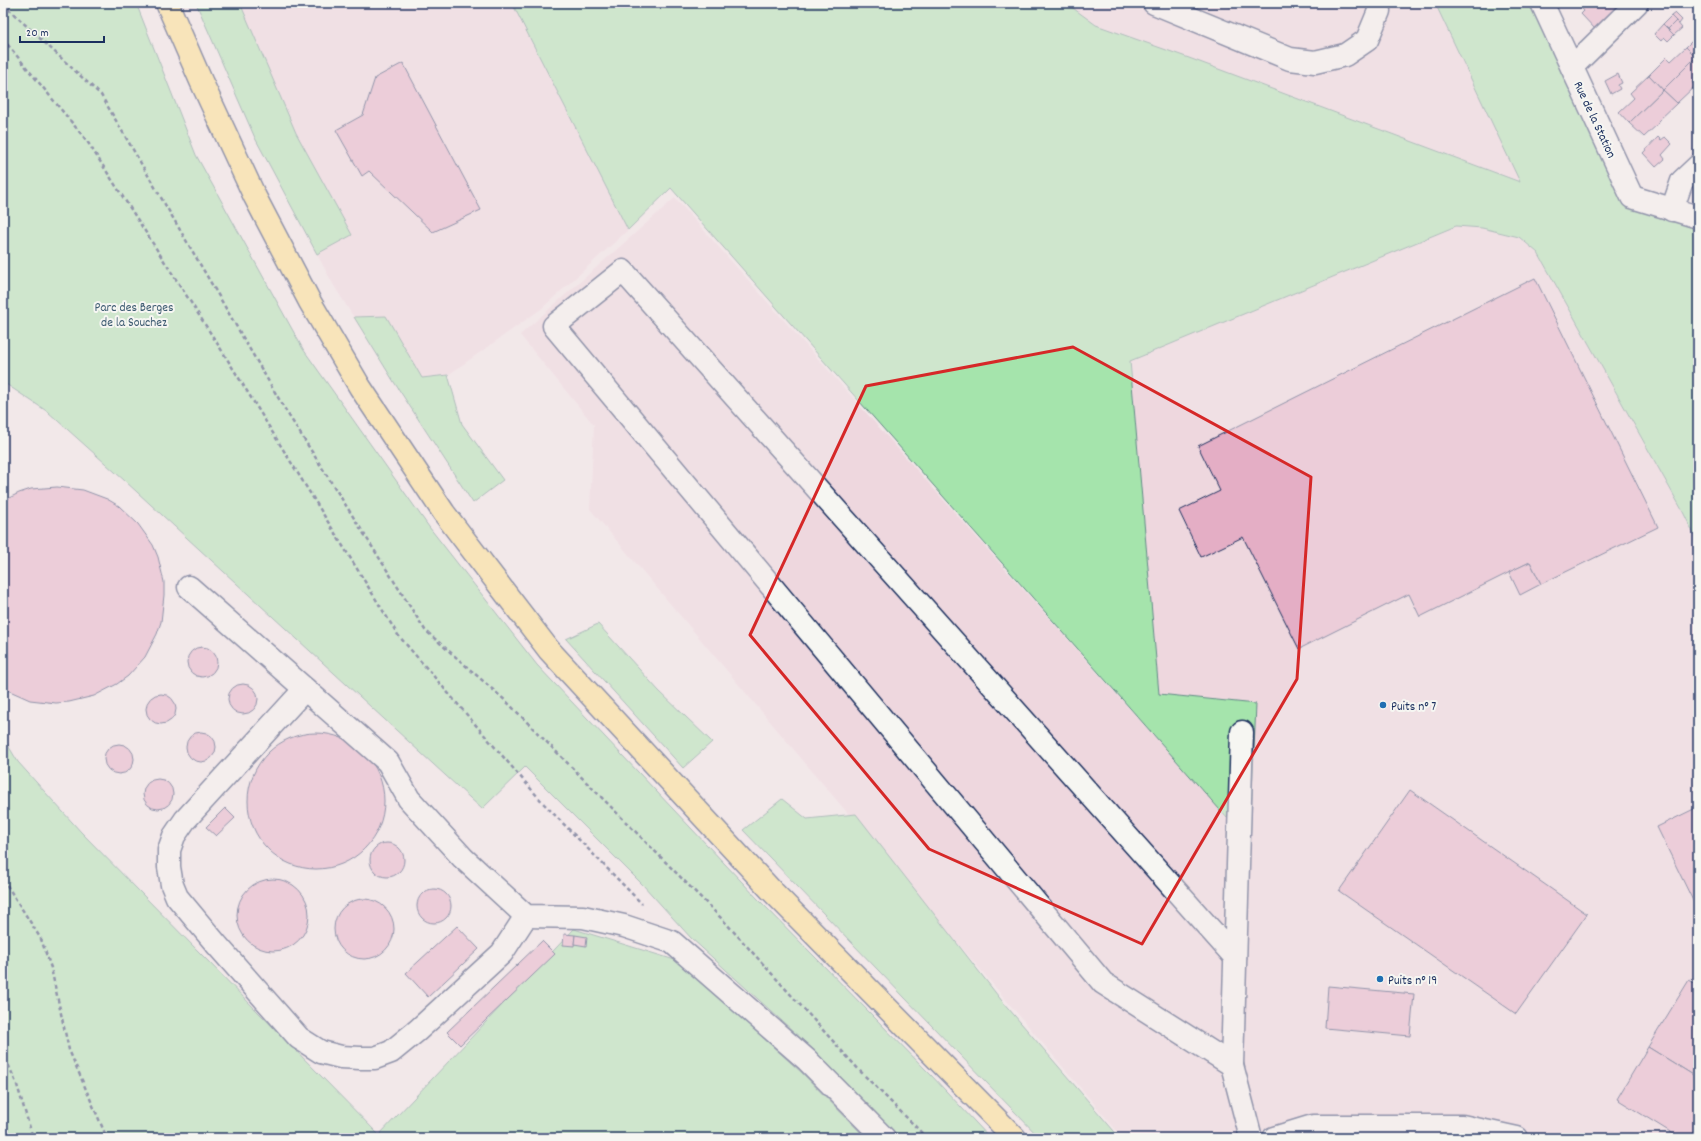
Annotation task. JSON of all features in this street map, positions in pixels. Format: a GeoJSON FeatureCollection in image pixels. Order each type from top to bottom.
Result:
{"type":"FeatureCollection","features":[{"type":"Feature","properties":{"kind":"main road"},"geometry":{"type":"LineString","coordinates":[[167,3],[201,81],[255,196],[310,302],[360,387],[444,513],[549,650],[770,890],[1015,1138]]}},
{"type":"Feature","properties":{"kind":"street"},"geometry":{"type":"LineString","coordinates":[[1154,3],[1290,59],[1315,62],[1345,55],[1366,40],[1379,12],[1378,3]]}},
{"type":"Feature","properties":{"kind":"street","name":"Rue de la Station"},"geometry":{"type":"LineString","coordinates":[[1542,3],[1632,196],[1672,210],[1698,217]]}},
{"type":"Feature","properties":{"kind":"street"},"geometry":{"type":"LineString","coordinates":[[1572,67],[1636,3]]}},
{"type":"Feature","properties":{"kind":"street"},"geometry":{"type":"LineString","coordinates":[[1672,210],[1682,181],[1698,166]]}},
{"type":"Feature","properties":{"kind":"street"},"geometry":{"type":"LineString","coordinates":[[1232,1065],[1102,983],[554,326],[623,271],[1235,957]]}},
{"type":"Feature","properties":{"kind":"street"},"geometry":{"type":"LineString","coordinates":[[189,587],[388,762],[409,799],[463,858],[526,916],[582,917],[624,926],[672,942],[807,1060],[884,1138]]}},
{"type":"Feature","properties":{"kind":"street"},"geometry":{"type":"LineString","coordinates":[[305,689],[185,820],[174,836],[170,850],[169,867],[172,885],[177,897],[299,1038],[322,1052],[341,1057],[375,1058],[391,1052],[418,1030],[502,953],[526,916]]}},
{"type":"Feature","properties":{"kind":"street"},"geometry":{"type":"LineString","coordinates":[[1242,732],[1232,1065],[1251,1138]]}},
{"type":"Feature","properties":{"kind":"street"},"geometry":{"type":"LineString","coordinates":[[1274,1138],[1313,1126],[1462,1126],[1517,1138]]}},
{"type":"Feature","properties":{"kind":"path"},"geometry":{"type":"LineString","coordinates":[[3,4],[101,95],[286,411],[424,630],[507,702],[724,921],[861,1072],[927,1138]]}},
{"type":"Feature","properties":{"kind":"path"},"geometry":{"type":"LineString","coordinates":[[3,39],[87,141],[224,354],[398,635],[544,804],[635,896],[644,907]]}},
{"type":"Feature","properties":{"kind":"path"},"geometry":{"type":"LineString","coordinates":[[3,879],[41,939],[51,968],[69,1050],[107,1138]]}},
{"type":"Feature","properties":{"kind":"path"},"geometry":{"type":"LineString","coordinates":[[3,1052],[16,1085],[33,1138]]}},
{"type":"Feature","properties":{"kind":"highlighted area"},"geometry":{"type":"Polygon","coordinates":[[[1073,347],[1311,477],[1297,679],[1142,944],[929,849],[750,635],[866,386],[1073,347]]]}},
{"type":"Feature","properties":{"kind":"shaded area"},"geometry":{"type":"Polygon","coordinates":[[[196,3],[512,3],[628,230],[541,309],[448,375],[394,382],[333,284],[255,138],[196,3]]]}},
{"type":"Feature","properties":{"kind":"shaded area"},"geometry":{"type":"Polygon","coordinates":[[[1066,3],[1435,3],[1521,182],[1096,25],[1066,3]]]}},
{"type":"Feature","properties":{"kind":"shaded area"},"geometry":{"type":"Polygon","coordinates":[[[675,198],[1250,844],[1256,704],[1159,694],[1130,361],[1456,226],[1482,228],[1519,237],[1538,253],[1682,510],[1698,542],[1698,1138],[1123,1138],[590,509],[594,425],[520,335],[675,198]]]}},
{"type":"Feature","properties":{"kind":"green space","name":"Parc des Berges de la Souchez"},"geometry":{"type":"Polygon","coordinates":[[[3,3],[136,3],[196,155],[303,349],[429,527],[537,665],[758,899],[931,1075],[990,1138],[901,1138],[816,1052],[691,938],[643,885],[525,767],[482,809],[48,412],[3,382],[3,3]]]}},
{"type":"Feature","properties":{"kind":"green space"},"geometry":{"type":"Polygon","coordinates":[[[196,3],[240,3],[296,133],[352,235],[317,254],[255,138],[196,3]]]}},
{"type":"Feature","properties":{"kind":"green space"},"geometry":{"type":"Polygon","coordinates":[[[512,3],[1066,3],[1096,25],[1189,58],[1520,182],[1435,3],[1532,3],[1621,200],[1698,225],[1698,542],[1682,510],[1538,253],[1519,237],[1482,228],[1456,226],[1130,361],[1159,694],[1256,704],[1250,844],[671,188],[628,230],[512,3]]]}},
{"type":"Feature","properties":{"kind":"green space"},"geometry":{"type":"Polygon","coordinates":[[[386,316],[422,378],[448,375],[462,424],[503,480],[473,503],[394,382],[354,317],[386,316]]]}},
{"type":"Feature","properties":{"kind":"green space"},"geometry":{"type":"Polygon","coordinates":[[[598,624],[659,691],[712,742],[683,768],[566,639],[598,624]]]}},
{"type":"Feature","properties":{"kind":"green space"},"geometry":{"type":"Polygon","coordinates":[[[3,737],[18,762],[81,832],[379,1135],[574,929],[678,961],[801,1072],[866,1138],[3,1138],[3,737]]]}},
{"type":"Feature","properties":{"kind":"green space"},"geometry":{"type":"Polygon","coordinates":[[[782,799],[807,819],[856,814],[1002,1001],[1120,1138],[1040,1138],[743,830],[782,799]]]}},
{"type":"Feature","properties":{"kind":"building"},"geometry":{"type":"Polygon","coordinates":[[[1221,3],[1234,3],[1232,7],[1221,3]]]}},
{"type":"Feature","properties":{"kind":"building"},"geometry":{"type":"Polygon","coordinates":[[[1577,3],[1615,3],[1619,7],[1596,30],[1581,14],[1584,11],[1577,3]]]}},
{"type":"Feature","properties":{"kind":"building"},"geometry":{"type":"Polygon","coordinates":[[[1675,13],[1682,20],[1679,24],[1671,16],[1675,13]]]}},
{"type":"Feature","properties":{"kind":"building"},"geometry":{"type":"Polygon","coordinates":[[[1671,16],[1676,21],[1668,29],[1663,24],[1671,16]]]}},
{"type":"Feature","properties":{"kind":"building"},"geometry":{"type":"Polygon","coordinates":[[[1676,21],[1682,28],[1674,35],[1668,29],[1676,21]]]}},
{"type":"Feature","properties":{"kind":"building"},"geometry":{"type":"Polygon","coordinates":[[[1663,24],[1674,35],[1668,41],[1664,37],[1661,41],[1654,34],[1663,24]]]}},
{"type":"Feature","properties":{"kind":"building"},"geometry":{"type":"Polygon","coordinates":[[[1698,35],[1698,55],[1696,57],[1686,47],[1698,35]]]}},
{"type":"Feature","properties":{"kind":"building"},"geometry":{"type":"Polygon","coordinates":[[[1686,47],[1696,57],[1663,90],[1649,75],[1667,57],[1671,61],[1686,47]]]}},
{"type":"Feature","properties":{"kind":"building"},"geometry":{"type":"Polygon","coordinates":[[[1696,57],[1698,60],[1698,76],[1692,82],[1695,86],[1677,103],[1663,90],[1696,57]]]}},
{"type":"Feature","properties":{"kind":"building"},"geometry":{"type":"Polygon","coordinates":[[[403,63],[481,210],[433,232],[369,171],[362,176],[336,130],[363,115],[375,78],[403,63]]]}},
{"type":"Feature","properties":{"kind":"building"},"geometry":{"type":"Polygon","coordinates":[[[1618,74],[1622,83],[1618,85],[1620,89],[1611,94],[1605,81],[1618,74]]]}},
{"type":"Feature","properties":{"kind":"building"},"geometry":{"type":"Polygon","coordinates":[[[1649,75],[1663,90],[1629,123],[1619,112],[1634,98],[1630,93],[1649,75]]]}},
{"type":"Feature","properties":{"kind":"building"},"geometry":{"type":"Polygon","coordinates":[[[1663,90],[1677,103],[1644,137],[1629,123],[1663,90]]]}},
{"type":"Feature","properties":{"kind":"building"},"geometry":{"type":"Polygon","coordinates":[[[1658,137],[1661,140],[1665,137],[1672,144],[1662,155],[1665,159],[1656,167],[1643,153],[1658,137]]]}},
{"type":"Feature","properties":{"kind":"building"},"geometry":{"type":"Polygon","coordinates":[[[1535,278],[1658,527],[1541,584],[1530,562],[1420,617],[1409,594],[1299,649],[1243,537],[1201,557],[1179,511],[1220,491],[1198,446],[1535,278]]]}},
{"type":"Feature","properties":{"kind":"building"},"geometry":{"type":"Polygon","coordinates":[[[57,487],[83,490],[107,499],[119,506],[138,524],[153,545],[158,557],[164,582],[164,595],[161,622],[157,634],[145,657],[128,676],[117,684],[94,696],[69,702],[56,703],[30,700],[3,688],[3,501],[31,489],[57,487]]]}},
{"type":"Feature","properties":{"kind":"building"},"geometry":{"type":"Polygon","coordinates":[[[1530,562],[1541,584],[1520,595],[1509,572],[1530,562]]]}},
{"type":"Feature","properties":{"kind":"building"},"geometry":{"type":"Polygon","coordinates":[[[202,647],[213,651],[217,662],[213,673],[202,677],[191,673],[187,662],[191,651],[202,647]]]}},
{"type":"Feature","properties":{"kind":"building"},"geometry":{"type":"Polygon","coordinates":[[[243,684],[254,688],[258,699],[254,710],[243,714],[232,710],[228,699],[232,688],[243,684]]]}},
{"type":"Feature","properties":{"kind":"building"},"geometry":{"type":"Polygon","coordinates":[[[161,694],[172,698],[176,709],[172,720],[161,724],[150,720],[146,709],[150,698],[161,694]]]}},
{"type":"Feature","properties":{"kind":"building"},"geometry":{"type":"Polygon","coordinates":[[[201,732],[212,736],[216,747],[212,758],[201,762],[190,758],[186,747],[190,736],[201,732]]]}},
{"type":"Feature","properties":{"kind":"building"},"geometry":{"type":"Polygon","coordinates":[[[309,733],[323,733],[342,738],[364,753],[379,775],[383,788],[383,814],[379,827],[364,849],[342,864],[323,869],[309,869],[290,864],[268,849],[253,827],[248,808],[248,794],[253,775],[268,753],[290,738],[309,733]]]}},
{"type":"Feature","properties":{"kind":"building"},"geometry":{"type":"Polygon","coordinates":[[[119,744],[130,748],[134,759],[130,770],[119,774],[108,770],[104,759],[108,748],[119,744]]]}},
{"type":"Feature","properties":{"kind":"building"},"geometry":{"type":"Polygon","coordinates":[[[158,779],[169,783],[173,794],[169,805],[158,809],[147,805],[143,794],[147,783],[158,779]]]}},
{"type":"Feature","properties":{"kind":"building"},"geometry":{"type":"Polygon","coordinates":[[[1410,790],[1587,914],[1516,1014],[1339,891],[1410,790]]]}},
{"type":"Feature","properties":{"kind":"building"},"geometry":{"type":"Polygon","coordinates":[[[1698,807],[1698,911],[1657,827],[1698,807]]]}},
{"type":"Feature","properties":{"kind":"building"},"geometry":{"type":"Polygon","coordinates":[[[225,808],[235,818],[216,836],[206,827],[225,808]]]}},
{"type":"Feature","properties":{"kind":"building"},"geometry":{"type":"Polygon","coordinates":[[[384,843],[390,843],[394,844],[401,850],[404,860],[403,867],[397,874],[390,877],[384,877],[380,876],[373,870],[370,863],[370,857],[371,853],[377,846],[384,843]]]}},
{"type":"Feature","properties":{"kind":"building"},"geometry":{"type":"Polygon","coordinates":[[[273,879],[293,885],[303,895],[309,915],[303,935],[293,945],[273,951],[253,945],[243,935],[237,915],[243,895],[253,885],[273,879]]]}},
{"type":"Feature","properties":{"kind":"building"},"geometry":{"type":"Polygon","coordinates":[[[437,889],[446,894],[450,899],[450,913],[446,918],[441,922],[431,923],[427,922],[418,913],[417,903],[418,899],[427,890],[437,889]]]}},
{"type":"Feature","properties":{"kind":"building"},"geometry":{"type":"Polygon","coordinates":[[[358,899],[370,899],[386,907],[392,917],[394,929],[392,941],[386,951],[370,959],[358,959],[342,951],[334,935],[334,923],[342,907],[358,899]]]}},
{"type":"Feature","properties":{"kind":"building"},"geometry":{"type":"Polygon","coordinates":[[[457,926],[479,949],[428,997],[406,973],[457,926]]]}},
{"type":"Feature","properties":{"kind":"building"},"geometry":{"type":"Polygon","coordinates":[[[564,934],[575,935],[574,946],[563,945],[564,934]]]}},
{"type":"Feature","properties":{"kind":"building"},"geometry":{"type":"Polygon","coordinates":[[[575,935],[587,937],[586,946],[574,944],[575,935]]]}},
{"type":"Feature","properties":{"kind":"building"},"geometry":{"type":"Polygon","coordinates":[[[542,941],[555,954],[460,1045],[447,1032],[542,941]]]}},
{"type":"Feature","properties":{"kind":"building"},"geometry":{"type":"Polygon","coordinates":[[[1689,980],[1698,985],[1698,1078],[1648,1047],[1689,980]]]}},
{"type":"Feature","properties":{"kind":"building"},"geometry":{"type":"Polygon","coordinates":[[[1328,986],[1414,994],[1410,1036],[1325,1028],[1328,986]]]}},
{"type":"Feature","properties":{"kind":"building"},"geometry":{"type":"Polygon","coordinates":[[[1648,1047],[1698,1078],[1698,1138],[1680,1138],[1617,1099],[1648,1047]]]}},
{"type":"Feature","properties":{"kind":"place","name":"Puits n° 7"},"geometry":{"type":"Point","coordinates":[1383,705]}},
{"type":"Feature","properties":{"kind":"place","name":"Puits n° 19"},"geometry":{"type":"Point","coordinates":[1380,979]}}]}
